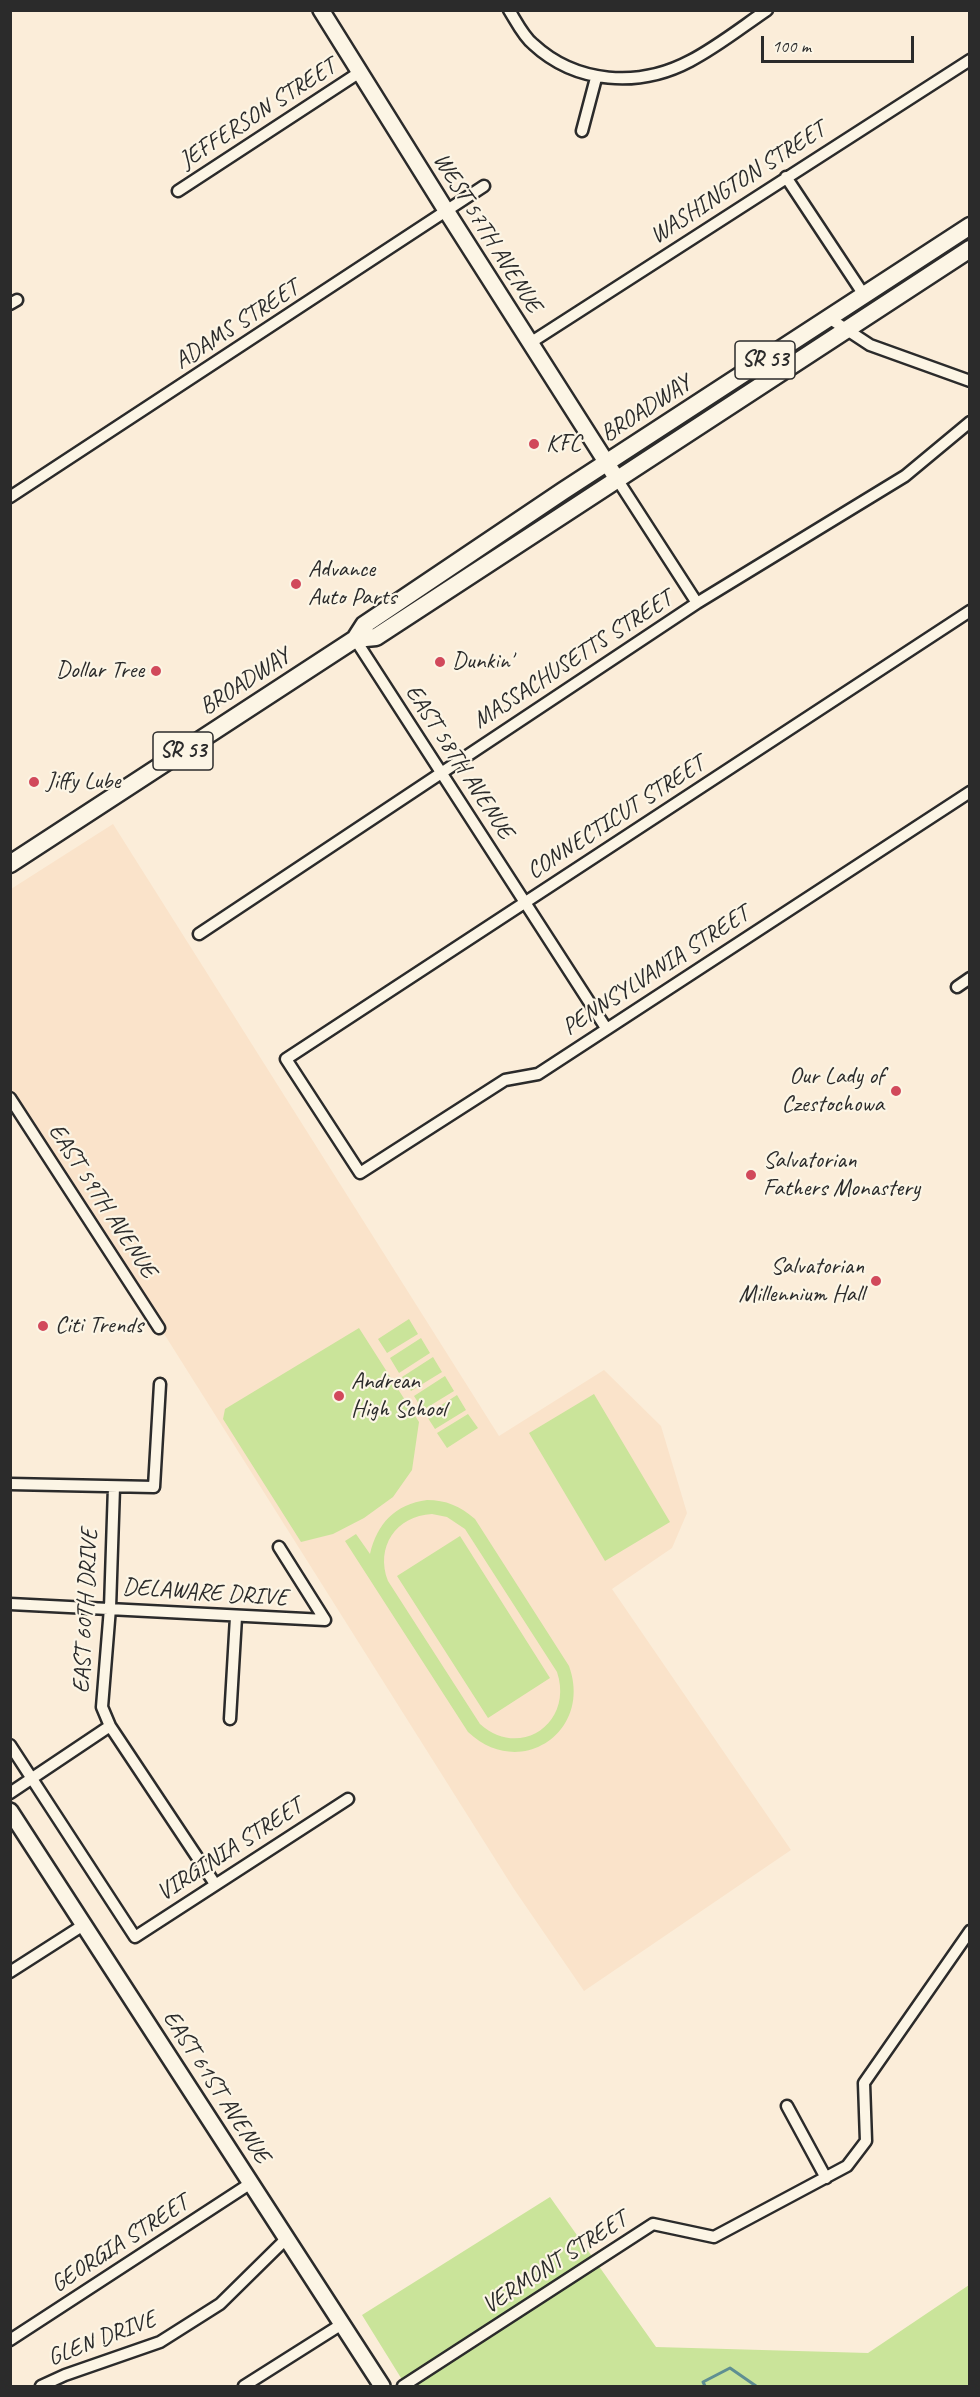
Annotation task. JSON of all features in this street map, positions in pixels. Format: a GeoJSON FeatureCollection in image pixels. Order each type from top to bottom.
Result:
{"type":"FeatureCollection","features":[{"type":"Feature","properties":{"kind":"main road","name":"WEST 57TH AVENUE"},"geometry":{"type":"LineString","coordinates":[[321,10],[617,479]]}},
{"type":"Feature","properties":{"kind":"main road","name":"BROADWAY"},"geometry":{"type":"LineString","coordinates":[[10,864],[355,639],[364,625],[969,226]]}},
{"type":"Feature","properties":{"kind":"main road","name":"BROADWAY"},"geometry":{"type":"LineString","coordinates":[[355,639],[375,637],[969,249]]}},
{"type":"Feature","properties":{"kind":"main road","name":"EAST 61ST AVENUE"},"geometry":{"type":"LineString","coordinates":[[10,1811],[382,2386]]}},
{"type":"Feature","properties":{"kind":"street"},"geometry":{"type":"LineString","coordinates":[[509,10],[531,44],[563,66],[596,78],[642,77],[689,62],[767,10]]}},
{"type":"Feature","properties":{"kind":"street","name":"WASHINGTON STREET"},"geometry":{"type":"LineString","coordinates":[[530,343],[969,60]]}},
{"type":"Feature","properties":{"kind":"street","name":"JEFFERSON STREET"},"geometry":{"type":"LineString","coordinates":[[178,191],[360,72]]}},
{"type":"Feature","properties":{"kind":"street"},"geometry":{"type":"LineString","coordinates":[[582,131],[596,78]]}},
{"type":"Feature","properties":{"kind":"street"},"geometry":{"type":"LineString","coordinates":[[786,177],[864,295]]}},
{"type":"Feature","properties":{"kind":"street","name":"ADAMS STREET"},"geometry":{"type":"LineString","coordinates":[[10,497],[484,186]]}},
{"type":"Feature","properties":{"kind":"street"},"geometry":{"type":"LineString","coordinates":[[829,318],[870,345],[969,381]]}},
{"type":"Feature","properties":{"kind":"street","name":"MASSACHUSETTS STREET"},"geometry":{"type":"LineString","coordinates":[[199,934],[697,603],[905,476],[969,422]]}},
{"type":"Feature","properties":{"kind":"street"},"geometry":{"type":"LineString","coordinates":[[617,479],[697,603]]}},
{"type":"Feature","properties":{"kind":"street","name":"CONNECTICUT STREET"},"geometry":{"type":"LineString","coordinates":[[360,1173],[286,1059],[969,611]]}},
{"type":"Feature","properties":{"kind":"street","name":"EAST 58TH AVENUE"},"geometry":{"type":"LineString","coordinates":[[355,639],[606,1028]]}},
{"type":"Feature","properties":{"kind":"street","name":"PENNSYLVANIA STREET"},"geometry":{"type":"LineString","coordinates":[[360,1173],[505,1080],[538,1074],[969,792]]}},
{"type":"Feature","properties":{"kind":"street"},"geometry":{"type":"LineString","coordinates":[[957,987],[969,978]]}},
{"type":"Feature","properties":{"kind":"street","name":"EAST 59TH AVENUE"},"geometry":{"type":"LineString","coordinates":[[10,1098],[159,1328]]}},
{"type":"Feature","properties":{"kind":"street"},"geometry":{"type":"LineString","coordinates":[[10,1484],[154,1487],[160,1384]]}},
{"type":"Feature","properties":{"kind":"street","name":"EAST 60TH DRIVE"},"geometry":{"type":"LineString","coordinates":[[114,1487],[110,1608],[102,1707],[110,1726],[215,1884]]}},
{"type":"Feature","properties":{"kind":"street","name":"DELAWARE DRIVE"},"geometry":{"type":"LineString","coordinates":[[10,1604],[325,1620],[279,1547]]}},
{"type":"Feature","properties":{"kind":"street"},"geometry":{"type":"LineString","coordinates":[[230,1719],[236,1617]]}},
{"type":"Feature","properties":{"kind":"street"},"geometry":{"type":"LineString","coordinates":[[10,1793],[110,1726]]}},
{"type":"Feature","properties":{"kind":"street"},"geometry":{"type":"LineString","coordinates":[[10,1745],[32,1779]]}},
{"type":"Feature","properties":{"kind":"street","name":"VIRGINIA STREET"},"geometry":{"type":"LineString","coordinates":[[32,1779],[135,1937],[348,1799]]}},
{"type":"Feature","properties":{"kind":"street"},"geometry":{"type":"LineString","coordinates":[[10,1972],[84,1924]]}},
{"type":"Feature","properties":{"kind":"street","name":"VERMONT STREET"},"geometry":{"type":"LineString","coordinates":[[403,2386],[653,2224],[714,2237],[847,2166],[866,2141],[864,2083],[969,1931]]}},
{"type":"Feature","properties":{"kind":"street"},"geometry":{"type":"LineString","coordinates":[[787,2106],[826,2178]]}},
{"type":"Feature","properties":{"kind":"street","name":"GEORGIA STREET"},"geometry":{"type":"LineString","coordinates":[[10,2340],[251,2183]]}},
{"type":"Feature","properties":{"kind":"street","name":"GLEN DRIVE"},"geometry":{"type":"LineString","coordinates":[[41,2386],[65,2375],[160,2342],[220,2304],[287,2238]]}},
{"type":"Feature","properties":{"kind":"street"},"geometry":{"type":"LineString","coordinates":[[244,2386],[342,2324]]}},
{"type":"Feature","properties":{"kind":"shaded area","name":"Andrean High School"},"geometry":{"type":"Polygon","coordinates":[[[113,824],[499,1436],[604,1370],[661,1426],[687,1513],[672,1548],[612,1589],[791,1850],[584,1991],[514,1889],[11,1091],[11,889],[113,824]]]}},
{"type":"Feature","properties":{"kind":"green space"},"geometry":{"type":"Polygon","coordinates":[[[409,1319],[418,1334],[387,1353],[378,1339],[409,1319]]]}},
{"type":"Feature","properties":{"kind":"green space"},"geometry":{"type":"Polygon","coordinates":[[[359,1328],[419,1422],[412,1470],[393,1497],[364,1518],[333,1534],[301,1542],[223,1419],[225,1409],[359,1328]]]}},
{"type":"Feature","properties":{"kind":"green space"},"geometry":{"type":"Polygon","coordinates":[[[421,1338],[430,1353],[399,1373],[390,1358],[421,1338]]]}},
{"type":"Feature","properties":{"kind":"green space"},"geometry":{"type":"Polygon","coordinates":[[[433,1357],[442,1372],[411,1391],[402,1377],[433,1357]]]}},
{"type":"Feature","properties":{"kind":"green space"},"geometry":{"type":"Polygon","coordinates":[[[445,1376],[454,1391],[423,1410],[414,1396],[445,1376]]]}},
{"type":"Feature","properties":{"kind":"green space"},"geometry":{"type":"Polygon","coordinates":[[[594,1394],[670,1522],[605,1561],[529,1433],[594,1394]]]}},
{"type":"Feature","properties":{"kind":"green space"},"geometry":{"type":"Polygon","coordinates":[[[457,1395],[466,1410],[435,1429],[426,1415],[457,1395]]]}},
{"type":"Feature","properties":{"kind":"green space"},"geometry":{"type":"Polygon","coordinates":[[[468,1414],[478,1428],[447,1448],[437,1433],[468,1414]]]}},
{"type":"Feature","properties":{"kind":"green space"},"geometry":{"type":"Polygon","coordinates":[[[427,1500],[447,1503],[458,1507],[475,1519],[569,1666],[574,1690],[571,1711],[561,1729],[547,1742],[529,1750],[509,1752],[488,1746],[468,1732],[345,1541],[356,1534],[370,1554],[377,1533],[389,1517],[416,1502],[427,1500]],[[432,1514],[419,1516],[399,1527],[387,1545],[384,1556],[388,1581],[480,1724],[495,1734],[511,1738],[526,1737],[540,1731],[551,1720],[558,1707],[560,1690],[557,1672],[465,1529],[447,1517],[432,1514]]]}},
{"type":"Feature","properties":{"kind":"green space"},"geometry":{"type":"Polygon","coordinates":[[[460,1536],[550,1678],[488,1718],[397,1576],[460,1536]]]}},
{"type":"Feature","properties":{"kind":"green space"},"geometry":{"type":"Polygon","coordinates":[[[550,2197],[656,2347],[868,2353],[969,2285],[969,2386],[406,2386],[362,2315],[550,2197]]]}},
{"type":"Feature","properties":{"kind":"waterway"},"geometry":{"type":"LineString","coordinates":[[705,2386],[703,2382],[730,2368],[756,2386]]}},
{"type":"Feature","properties":{"kind":"place","name":"KFC"},"geometry":{"type":"Point","coordinates":[534,444]}},
{"type":"Feature","properties":{"kind":"place","name":"Advance Auto Parts"},"geometry":{"type":"Point","coordinates":[296,584]}},
{"type":"Feature","properties":{"kind":"place","name":"Dunkin'"},"geometry":{"type":"Point","coordinates":[440,662]}},
{"type":"Feature","properties":{"kind":"place","name":"Dollar Tree"},"geometry":{"type":"Point","coordinates":[156,671]}},
{"type":"Feature","properties":{"kind":"place","name":"Jiffy Lube"},"geometry":{"type":"Point","coordinates":[34,782]}},
{"type":"Feature","properties":{"kind":"place","name":"Our Lady of Czestochowa"},"geometry":{"type":"Point","coordinates":[896,1091]}},
{"type":"Feature","properties":{"kind":"place","name":"Salvatorian Fathers Monastery"},"geometry":{"type":"Point","coordinates":[751,1175]}},
{"type":"Feature","properties":{"kind":"place","name":"Salvatorian Millennium Hall"},"geometry":{"type":"Point","coordinates":[876,1281]}},
{"type":"Feature","properties":{"kind":"place","name":"Citi Trends"},"geometry":{"type":"Point","coordinates":[43,1326]}},
{"type":"Feature","properties":{"kind":"place","name":"Andrean High School"},"geometry":{"type":"Point","coordinates":[339,1396]}}]}
